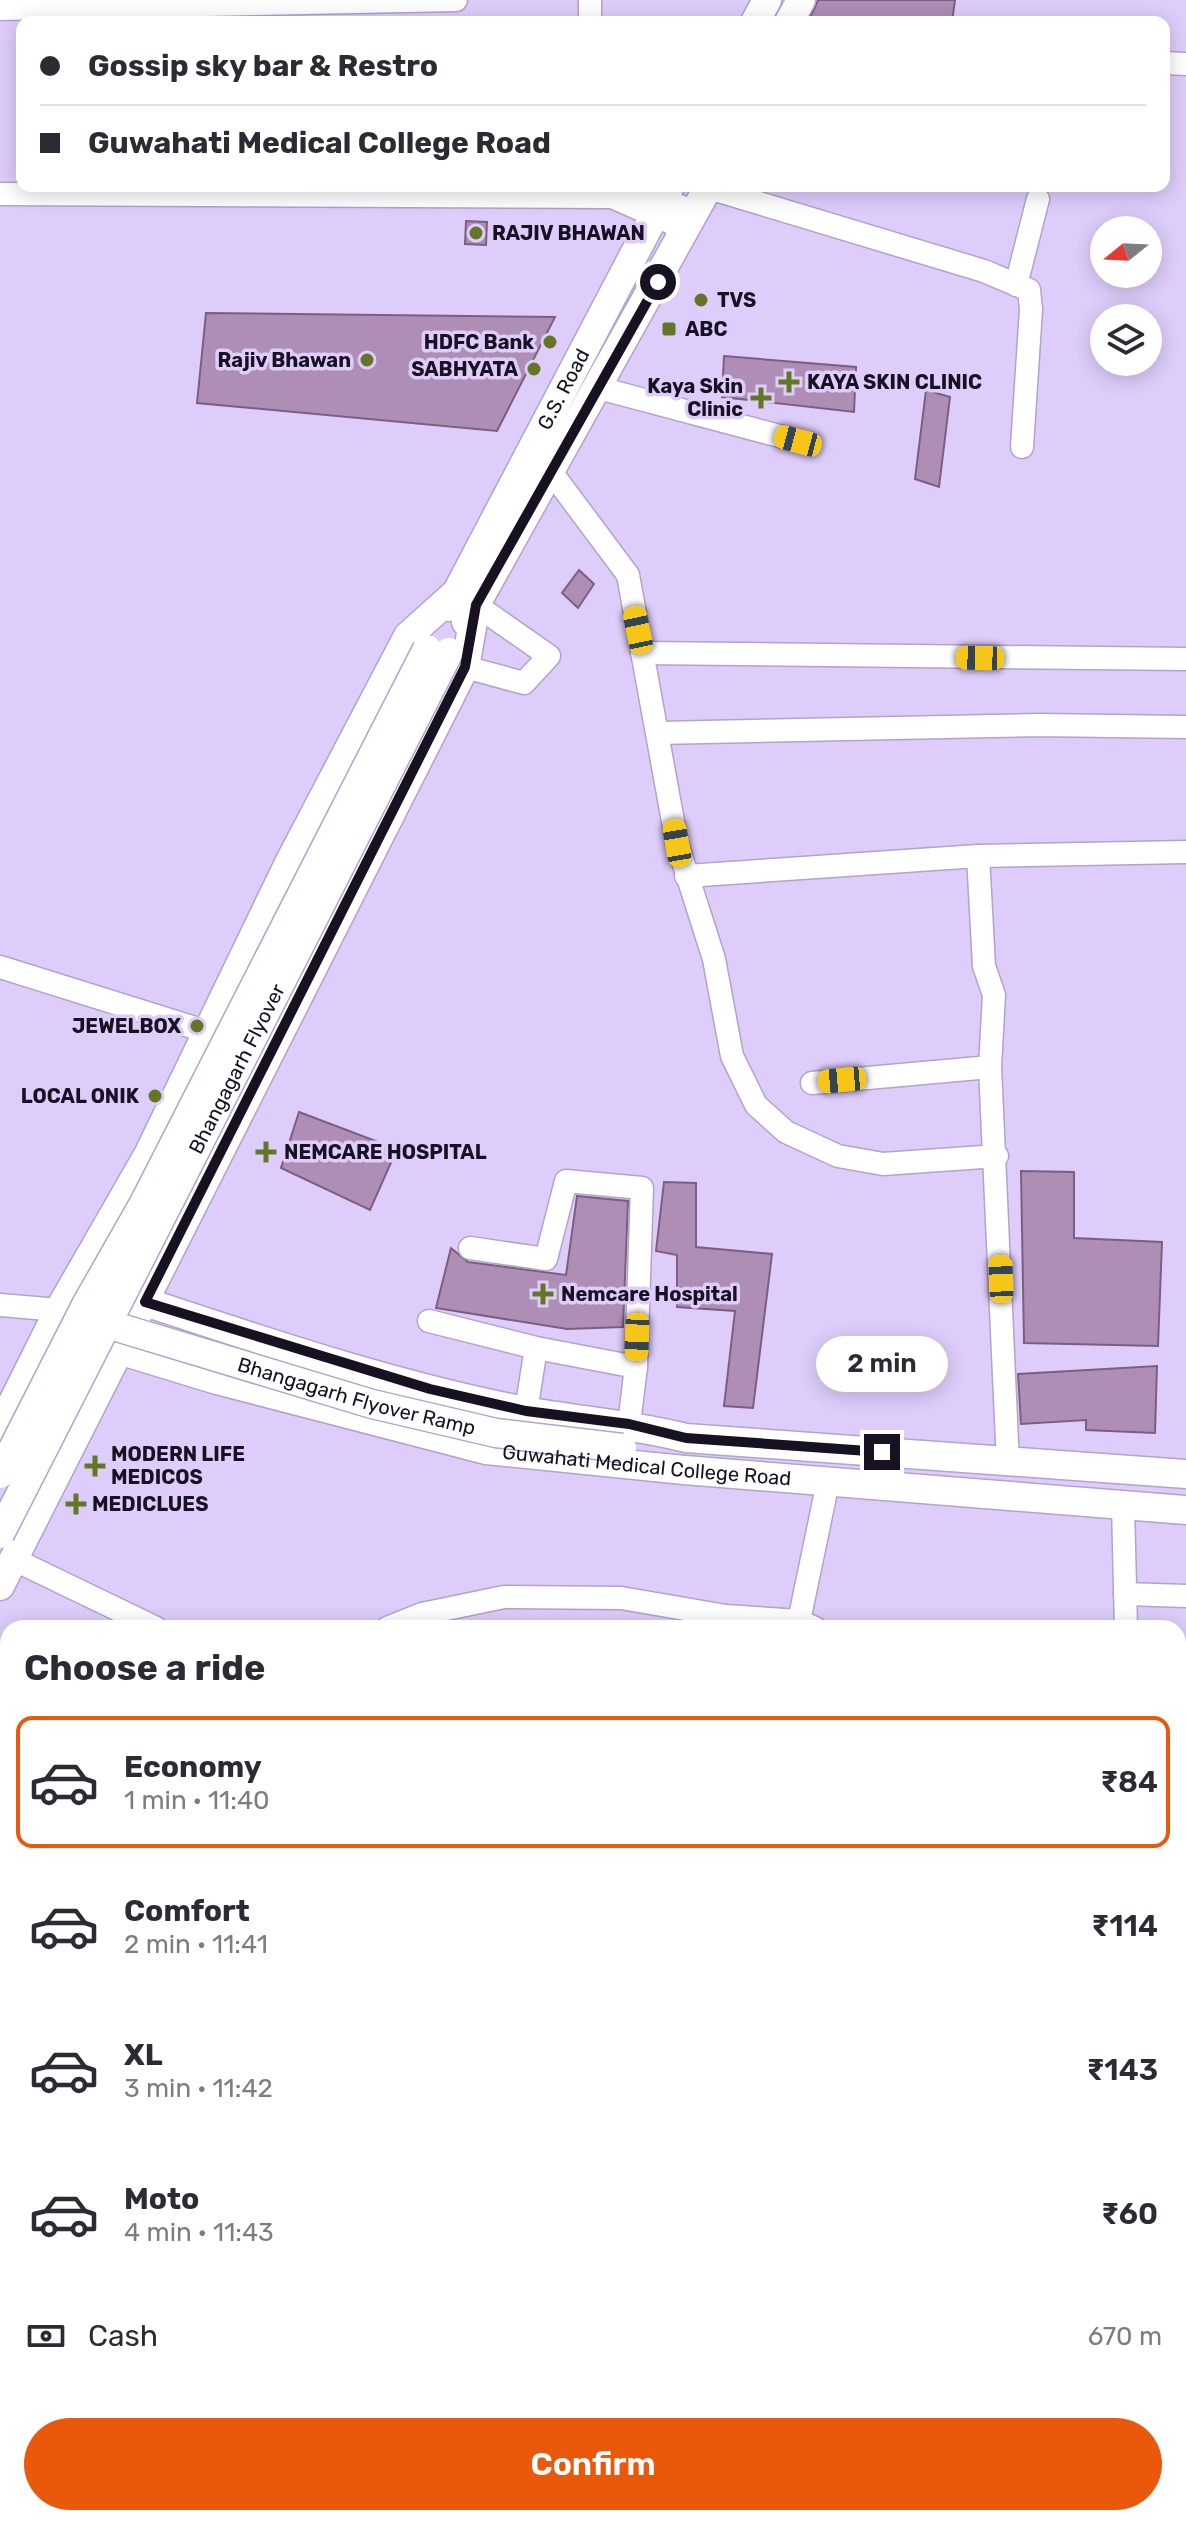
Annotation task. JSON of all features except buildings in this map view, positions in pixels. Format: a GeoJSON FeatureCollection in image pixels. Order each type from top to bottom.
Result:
{"type":"FeatureCollection","features":[{"type":"Feature","properties":{"kind":"main road"},"geometry":{"type":"LineString","coordinates":[[0,1428],[59,1310],[148,1155],[289,863],[408,636],[466,599],[552,473],[706,192]]}},
{"type":"Feature","properties":{"kind":"main road","name":"G.S. Road"},"geometry":{"type":"LineString","coordinates":[[466,599],[663,200]]}},
{"type":"Feature","properties":{"kind":"main road","name":"Bhangagarh Flyover"},"geometry":{"type":"LineString","coordinates":[[6,1546],[107,1324],[447,656],[466,599]]}},
{"type":"Feature","properties":{"kind":"main road"},"geometry":{"type":"LineString","coordinates":[[0,1586],[6,1546],[46,1490],[145,1302],[447,656]]}},
{"type":"Feature","properties":{"kind":"main road","name":"Bhangagarh Flyover"},"geometry":{"type":"LineString","coordinates":[[0,1474],[86,1305],[447,656]]}},
{"type":"Feature","properties":{"kind":"main road"},"geometry":{"type":"LineString","coordinates":[[106,1226],[168,1253]]}},
{"type":"Feature","properties":{"kind":"main road","name":"Guwahati Medical College Road"},"geometry":{"type":"LineString","coordinates":[[145,1302],[430,1389],[625,1436],[819,1445],[1008,1464],[1186,1474]]}},
{"type":"Feature","properties":{"kind":"main road","name":"Bhangagarh Flyover Ramp"},"geometry":{"type":"LineString","coordinates":[[107,1324],[387,1407],[496,1433],[625,1436],[659,1452],[684,1470]]}},
{"type":"Feature","properties":{"kind":"main road","name":"Guwahati Medical College Road"},"geometry":{"type":"LineString","coordinates":[[119,1350],[217,1380],[486,1450],[684,1470],[1186,1510]]}},
{"type":"Feature","properties":{"kind":"main road"},"geometry":{"type":"LineString","coordinates":[[659,1452],[686,1438]]}},
{"type":"Feature","properties":{"kind":"main road"},"geometry":{"type":"LineString","coordinates":[[0,1467],[46,1490]]}},
{"type":"Feature","properties":{"kind":"main road"},"geometry":{"type":"LineString","coordinates":[[0,1487],[46,1490]]}},
{"type":"Feature","properties":{"kind":"street"},"geometry":{"type":"LineString","coordinates":[[0,9],[456,0]]}},
{"type":"Feature","properties":{"kind":"street"},"geometry":{"type":"LineString","coordinates":[[725,192],[984,271],[1029,290],[1031,309],[1022,447]]}},
{"type":"Feature","properties":{"kind":"street"},"geometry":{"type":"LineString","coordinates":[[0,194],[612,197],[663,200],[691,222]]}},
{"type":"Feature","properties":{"kind":"street"},"geometry":{"type":"LineString","coordinates":[[1016,285],[1038,199]]}},
{"type":"Feature","properties":{"kind":"street"},"geometry":{"type":"LineString","coordinates":[[599,388],[798,441]]}},
{"type":"Feature","properties":{"kind":"street"},"geometry":{"type":"LineString","coordinates":[[552,473],[628,575],[686,876],[714,959],[732,1056],[756,1105],[786,1132],[838,1156],[883,1164],[997,1156]]}},
{"type":"Feature","properties":{"kind":"street"},"geometry":{"type":"LineString","coordinates":[[447,656],[524,683],[549,656],[466,599]]}},
{"type":"Feature","properties":{"kind":"street"},"geometry":{"type":"LineString","coordinates":[[642,653],[1186,659]]}},
{"type":"Feature","properties":{"kind":"street"},"geometry":{"type":"LineString","coordinates":[[658,733],[1039,725],[1186,727]]}},
{"type":"Feature","properties":{"kind":"street"},"geometry":{"type":"LineString","coordinates":[[686,876],[978,856],[1186,852]]}},
{"type":"Feature","properties":{"kind":"street"},"geometry":{"type":"LineString","coordinates":[[978,856],[984,966],[994,995],[990,1067],[997,1156],[1008,1464]]}},
{"type":"Feature","properties":{"kind":"street"},"geometry":{"type":"LineString","coordinates":[[0,967],[208,1032]]}},
{"type":"Feature","properties":{"kind":"street"},"geometry":{"type":"LineString","coordinates":[[812,1083],[990,1067]]}},
{"type":"Feature","properties":{"kind":"street"},"geometry":{"type":"LineString","coordinates":[[470,1248],[546,1259],[566,1181],[642,1188],[636,1367],[625,1436]]}},
{"type":"Feature","properties":{"kind":"street"},"geometry":{"type":"LineString","coordinates":[[0,1305],[59,1310]]}},
{"type":"Feature","properties":{"kind":"street"},"geometry":{"type":"LineString","coordinates":[[429,1321],[536,1348],[636,1367]]}},
{"type":"Feature","properties":{"kind":"street"},"geometry":{"type":"LineString","coordinates":[[526,1411],[536,1348]]}},
{"type":"Feature","properties":{"kind":"street"},"geometry":{"type":"LineString","coordinates":[[804,1620],[828,1482]]}},
{"type":"Feature","properties":{"kind":"street"},"geometry":{"type":"LineString","coordinates":[[1123,1505],[1126,1620]]}},
{"type":"Feature","properties":{"kind":"street"},"geometry":{"type":"LineString","coordinates":[[6,1546],[141,1620]]}},
{"type":"Feature","properties":{"kind":"street"},"geometry":{"type":"LineString","coordinates":[[1125,1594],[1186,1596]]}},
{"type":"Feature","properties":{"kind":"street"},"geometry":{"type":"LineString","coordinates":[[427,1620],[504,1597],[621,1598],[757,1620]]}},
{"type":"Feature","properties":{"kind":"place","name":"RAJIV BHAWAN"},"geometry":{"type":"Point","coordinates":[476,233]}},
{"type":"Feature","properties":{"kind":"place","name":"TVS"},"geometry":{"type":"Point","coordinates":[701,300]}},
{"type":"Feature","properties":{"kind":"place","name":"ABC"},"geometry":{"type":"Point","coordinates":[669,329]}},
{"type":"Feature","properties":{"kind":"place","name":"HDFC Bank"},"geometry":{"type":"Point","coordinates":[550,342]}},
{"type":"Feature","properties":{"kind":"place","name":"Rajiv Bhawan"},"geometry":{"type":"Point","coordinates":[367,360]}},
{"type":"Feature","properties":{"kind":"place","name":"SABHYATA"},"geometry":{"type":"Point","coordinates":[534,369]}},
{"type":"Feature","properties":{"kind":"place","name":"KAYA SKIN CLINIC"},"geometry":{"type":"Point","coordinates":[789,382]}},
{"type":"Feature","properties":{"kind":"place","name":"Kaya Skin Clinic"},"geometry":{"type":"Point","coordinates":[761,398]}},
{"type":"Feature","properties":{"kind":"place","name":"JEWELBOX"},"geometry":{"type":"Point","coordinates":[197,1026]}},
{"type":"Feature","properties":{"kind":"place","name":"LOCAL ONIK"},"geometry":{"type":"Point","coordinates":[155,1096]}},
{"type":"Feature","properties":{"kind":"place","name":"NEMCARE HOSPITAL"},"geometry":{"type":"Point","coordinates":[266,1152]}},
{"type":"Feature","properties":{"kind":"place","name":"Nemcare Hospital"},"geometry":{"type":"Point","coordinates":[543,1294]}},
{"type":"Feature","properties":{"kind":"place","name":"MODERN LIFE MEDICOS"},"geometry":{"type":"Point","coordinates":[95,1466]}},
{"type":"Feature","properties":{"kind":"place","name":"MEDICLUES"},"geometry":{"type":"Point","coordinates":[76,1504]}},
{"type":"Feature","properties":{"kind":"route"},"geometry":{"type":"LineString","coordinates":[[658,282],[476,605],[465,667],[180,1232],[163,1260],[145,1302],[430,1389],[526,1411],[629,1424],[686,1438],[819,1445],[882,1452]]}}]}
